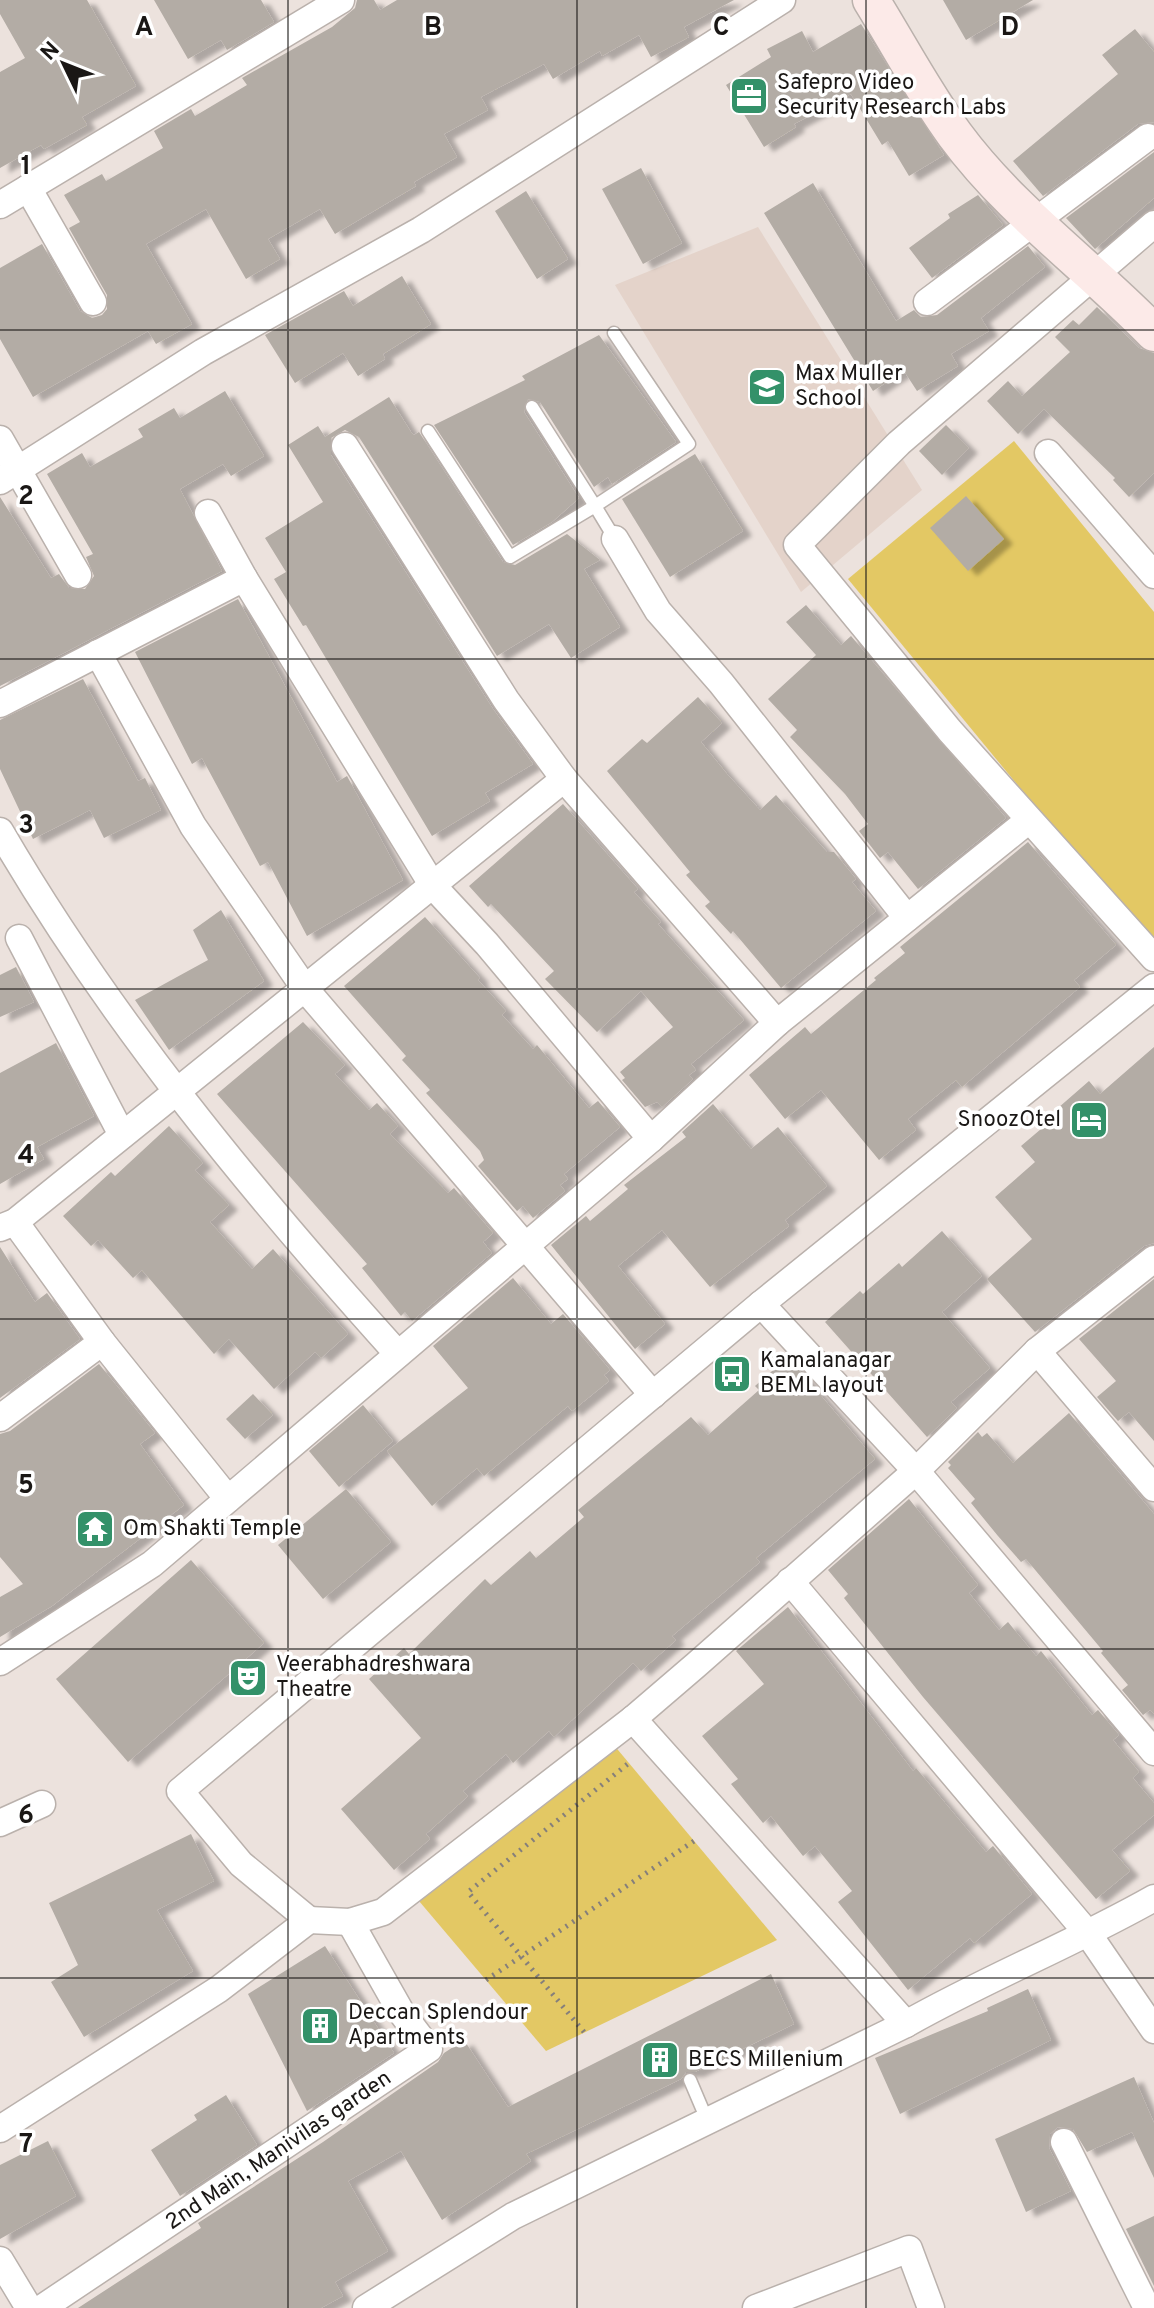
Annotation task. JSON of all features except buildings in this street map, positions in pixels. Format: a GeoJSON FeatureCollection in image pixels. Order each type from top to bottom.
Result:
{"type":"FeatureCollection","features":[{"type":"Feature","properties":{"kind":"street"},"geometry":{"type":"LineString","coordinates":[[0,205],[341,0]]}},
{"type":"Feature","properties":{"kind":"street"},"geometry":{"type":"LineString","coordinates":[[10,475],[203,352],[421,230],[782,0]]}},
{"type":"Feature","properties":{"kind":"street"},"geometry":{"type":"LineString","coordinates":[[871,0],[956,136],[1057,246],[1092,273],[1154,333]]}},
{"type":"Feature","properties":{"kind":"street"},"geometry":{"type":"LineString","coordinates":[[927,302],[1148,137]]}},
{"type":"Feature","properties":{"kind":"street"},"geometry":{"type":"LineString","coordinates":[[28,188],[93,302]]}},
{"type":"Feature","properties":{"kind":"street"},"geometry":{"type":"LineString","coordinates":[[1154,224],[1092,273],[899,443],[797,545],[899,670],[1154,958]]}},
{"type":"Feature","properties":{"kind":"street"},"geometry":{"type":"LineString","coordinates":[[0,439],[10,475],[78,575]]}},
{"type":"Feature","properties":{"kind":"street"},"geometry":{"type":"LineString","coordinates":[[345,446],[506,700],[564,779],[777,1023]]}},
{"type":"Feature","properties":{"kind":"street"},"geometry":{"type":"LineString","coordinates":[[1048,453],[1154,575]]}},
{"type":"Feature","properties":{"kind":"street"},"geometry":{"type":"LineString","coordinates":[[208,513],[244,578],[433,886],[487,944],[651,1139]]}},
{"type":"Feature","properties":{"kind":"street"},"geometry":{"type":"LineString","coordinates":[[615,539],[658,611],[721,683],[907,918]]}},
{"type":"Feature","properties":{"kind":"street"},"geometry":{"type":"LineString","coordinates":[[0,704],[244,578]]}},
{"type":"Feature","properties":{"kind":"street"},"geometry":{"type":"LineString","coordinates":[[98,653],[193,826],[306,990],[653,1395]]}},
{"type":"Feature","properties":{"kind":"street"},"geometry":{"type":"LineString","coordinates":[[228,1499],[8,1225],[179,1092],[564,779]]}},
{"type":"Feature","properties":{"kind":"street"},"geometry":{"type":"LineString","coordinates":[[0,1662],[152,1564],[651,1139],[777,1023],[1029,820]]}},
{"type":"Feature","properties":{"kind":"street"},"geometry":{"type":"LineString","coordinates":[[0,831],[51,919],[179,1092],[288,1232],[398,1354]]}},
{"type":"Feature","properties":{"kind":"street"},"geometry":{"type":"LineString","coordinates":[[51,919],[9,943],[122,1135]]}},
{"type":"Feature","properties":{"kind":"street"},"geometry":{"type":"LineString","coordinates":[[1154,987],[761,1304],[180,1791],[241,1864],[309,1920],[350,1922],[383,1912],[633,1719],[916,1471],[1037,1351],[1154,1259]]}},
{"type":"Feature","properties":{"kind":"street"},"geometry":{"type":"LineString","coordinates":[[761,1304],[916,1471],[1154,1752]]}},
{"type":"Feature","properties":{"kind":"street"},"geometry":{"type":"LineString","coordinates":[[0,1418],[102,1342]]}},
{"type":"Feature","properties":{"kind":"street"},"geometry":{"type":"LineString","coordinates":[[1037,1351],[1154,1488]]}},
{"type":"Feature","properties":{"kind":"street"},"geometry":{"type":"LineString","coordinates":[[790,1581],[1089,1935],[1154,2030]]}},
{"type":"Feature","properties":{"kind":"street"},"geometry":{"type":"LineString","coordinates":[[633,1719],[906,2024]]}},
{"type":"Feature","properties":{"kind":"street"},"geometry":{"type":"LineString","coordinates":[[0,1823],[42,1804]]}},
{"type":"Feature","properties":{"kind":"street"},"geometry":{"type":"LineString","coordinates":[[379,2305],[513,2216],[906,2024],[950,1999],[1089,1935],[1154,1898]]}},
{"type":"Feature","properties":{"kind":"street"},"geometry":{"type":"LineString","coordinates":[[0,2129],[219,1989],[309,1920]]}},
{"type":"Feature","properties":{"kind":"street","name":"2nd Main, Manivilas garden"},"geometry":{"type":"LineString","coordinates":[[42,2308],[429,2049],[401,2012],[350,1922]]}},
{"type":"Feature","properties":{"kind":"street"},"geometry":{"type":"LineString","coordinates":[[1064,2142],[1147,2308]]}},
{"type":"Feature","properties":{"kind":"street"},"geometry":{"type":"LineString","coordinates":[[756,2308],[909,2249],[931,2308]]}},
{"type":"Feature","properties":{"kind":"street"},"geometry":{"type":"LineString","coordinates":[[0,2260],[29,2308]]}},
{"type":"Feature","properties":{"kind":"lane"},"geometry":{"type":"LineString","coordinates":[[428,431],[510,557],[689,444],[614,333]]}},
{"type":"Feature","properties":{"kind":"lane"},"geometry":{"type":"LineString","coordinates":[[532,407],[615,539]]}},
{"type":"Feature","properties":{"kind":"lane"},"geometry":{"type":"LineString","coordinates":[[690,2080],[707,2120]]}},
{"type":"Feature","properties":{"kind":"path"},"geometry":{"type":"LineString","coordinates":[[584,2032],[468,1892],[629,1763]]}},
{"type":"Feature","properties":{"kind":"path"},"geometry":{"type":"LineString","coordinates":[[486,1980],[694,1841]]}},
{"type":"Feature","properties":{"kind":"shaded area","name":"Max Muller School"},"geometry":{"type":"Polygon","coordinates":[[[758,227],[922,490],[801,592],[615,285],[758,227]]]}},
{"type":"Feature","properties":{"kind":"shaded area"},"geometry":{"type":"Polygon","coordinates":[[[1014,441],[1154,612],[1154,943],[1150,946],[848,579],[1014,441]]]}},
{"type":"Feature","properties":{"kind":"shaded area"},"geometry":{"type":"Polygon","coordinates":[[[613,1744],[777,1940],[546,2051],[419,1901],[613,1744]]]}},
{"type":"Feature","properties":{"kind":"place","name":"Safepro Video Security Research Labs"},"geometry":{"type":"Point","coordinates":[749,96]}},
{"type":"Feature","properties":{"kind":"place","name":"Max Muller School"},"geometry":{"type":"Point","coordinates":[767,387]}},
{"type":"Feature","properties":{"kind":"place","name":"SnoozOtel"},"geometry":{"type":"Point","coordinates":[1089,1120]}},
{"type":"Feature","properties":{"kind":"place","name":"Kamalanagar BEML layout"},"geometry":{"type":"Point","coordinates":[732,1374]}},
{"type":"Feature","properties":{"kind":"place","name":"Om Shakti Temple"},"geometry":{"type":"Point","coordinates":[95,1529]}},
{"type":"Feature","properties":{"kind":"place","name":"Veerabhadreshwara Theatre"},"geometry":{"type":"Point","coordinates":[248,1678]}},
{"type":"Feature","properties":{"kind":"place","name":"Deccan Splendour Apartments"},"geometry":{"type":"Point","coordinates":[320,2026]}},
{"type":"Feature","properties":{"kind":"place","name":"BECS Millenium"},"geometry":{"type":"Point","coordinates":[660,2060]}}]}
